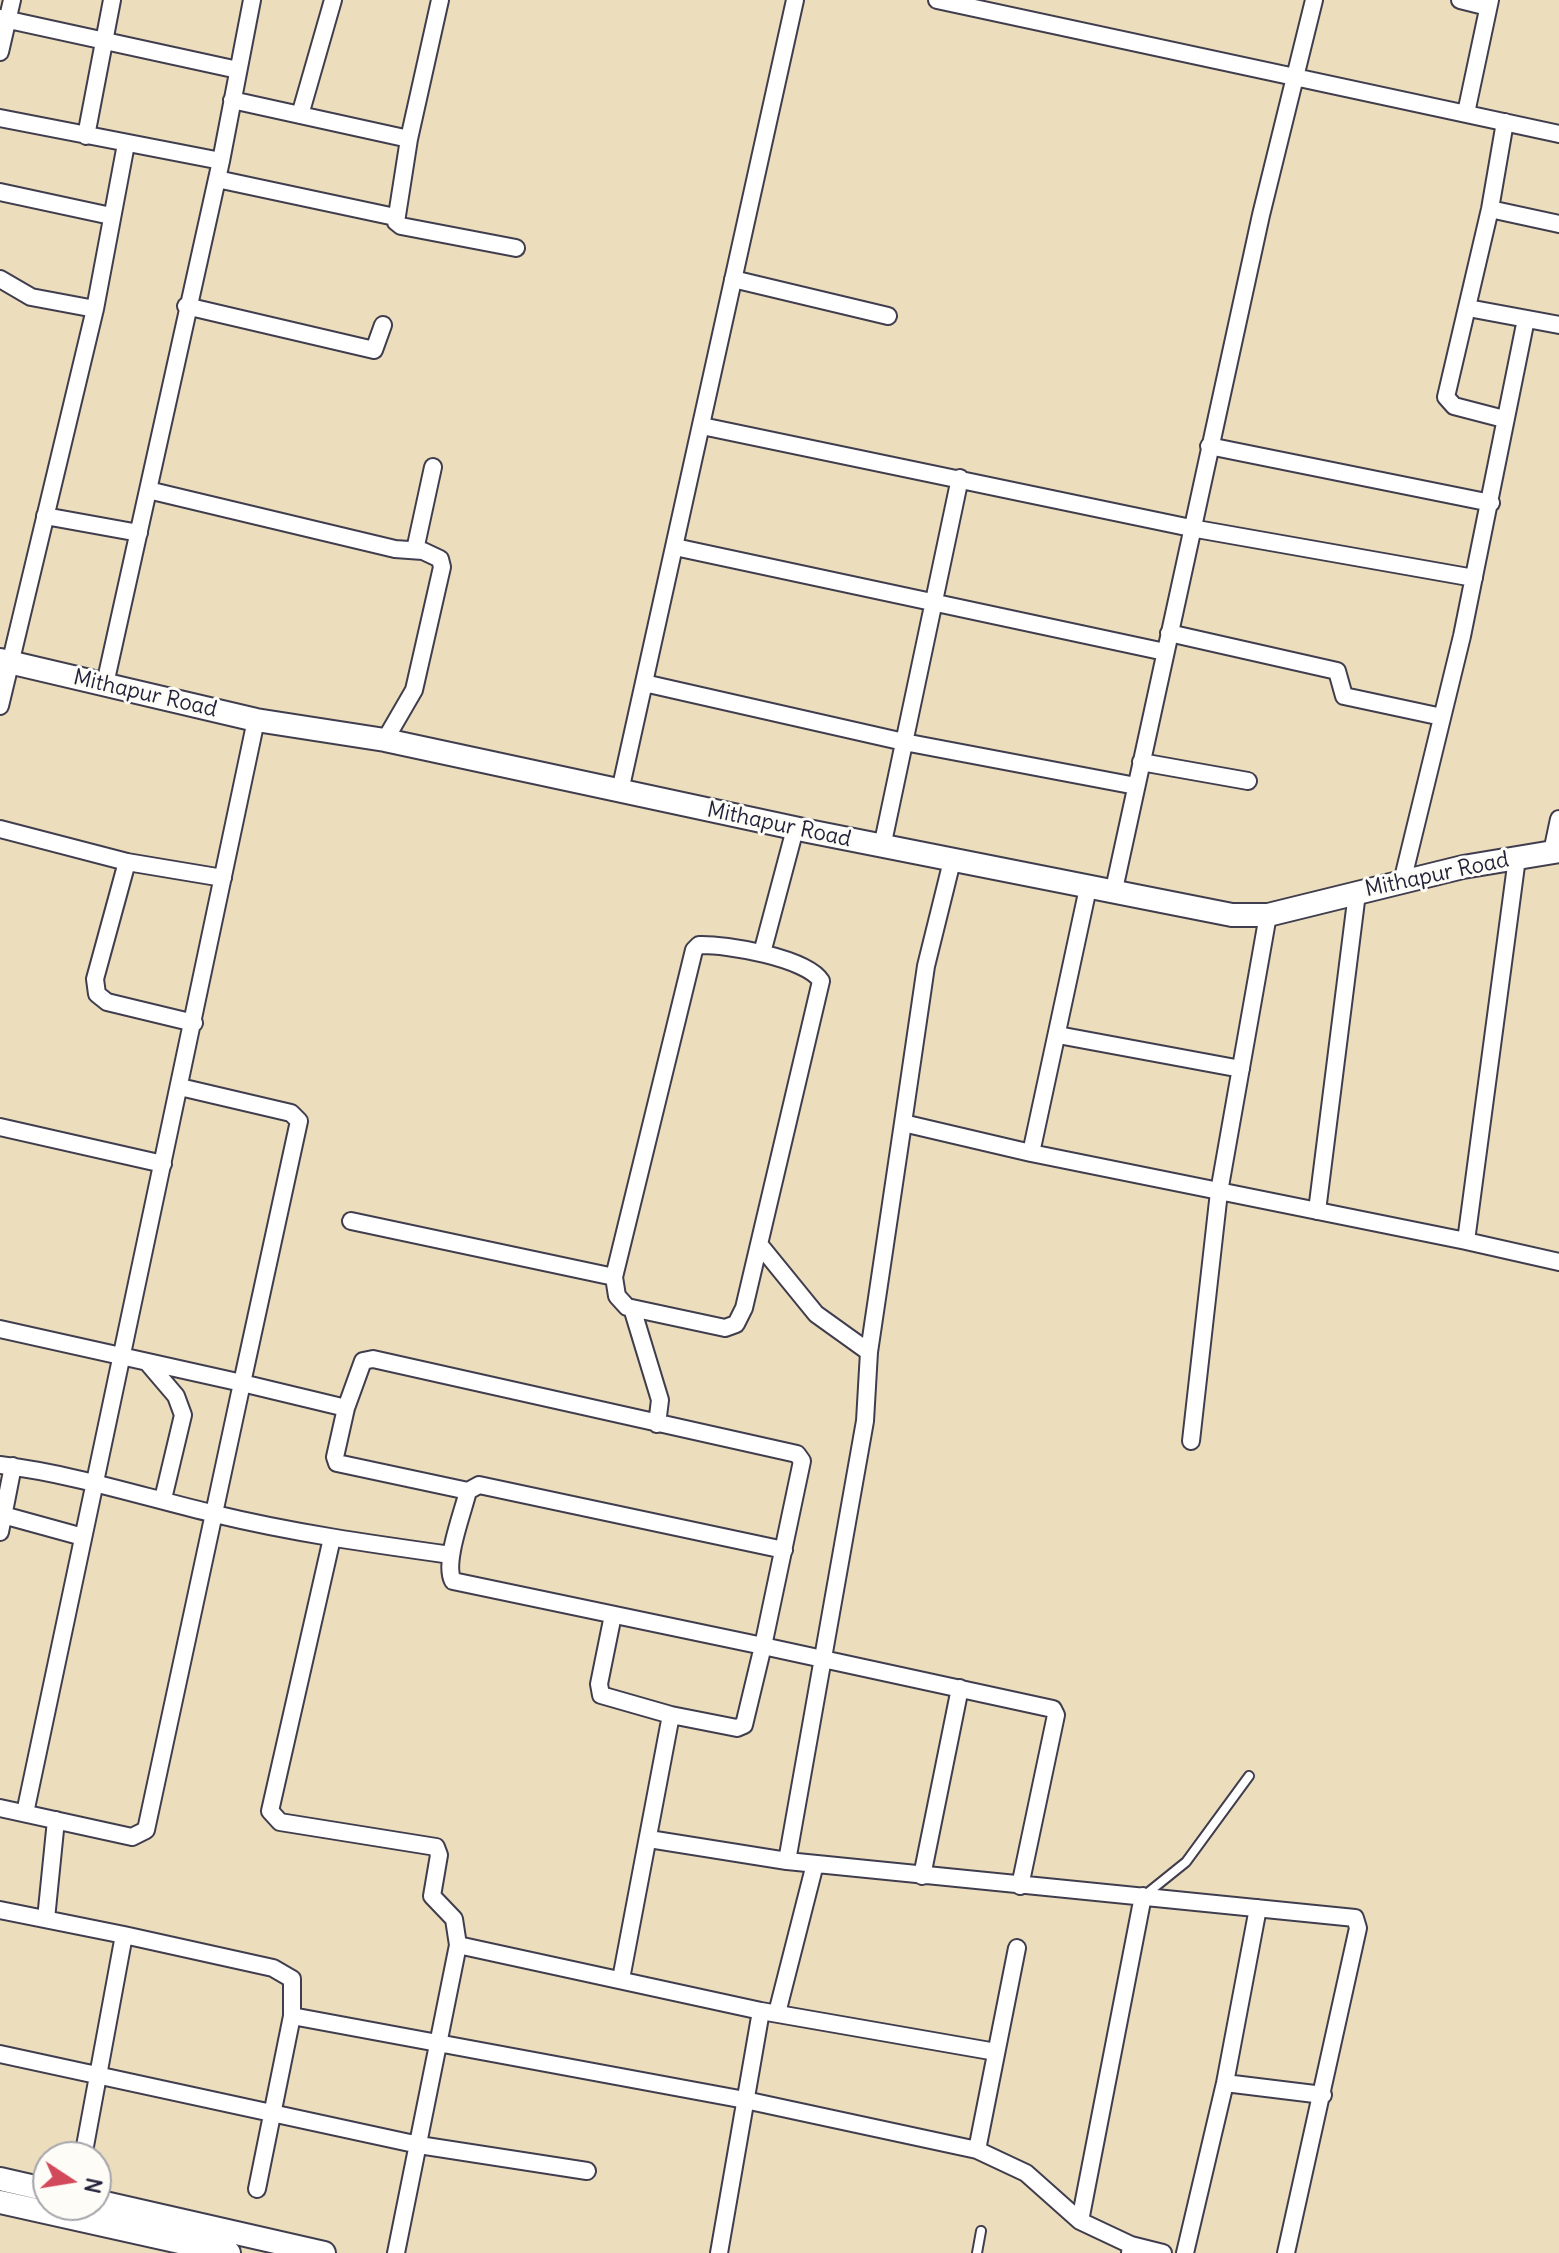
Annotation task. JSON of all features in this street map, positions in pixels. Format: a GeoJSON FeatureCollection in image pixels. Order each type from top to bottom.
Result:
{"type":"FeatureCollection","features":[{"type":"Feature","properties":{"kind":"street"},"geometry":{"type":"LineString","coordinates":[[0,52],[4,19],[12,0]]}},
{"type":"Feature","properties":{"kind":"street"},"geometry":{"type":"LineString","coordinates":[[86,136],[112,0]]}},
{"type":"Feature","properties":{"kind":"street"},"geometry":{"type":"LineString","coordinates":[[105,684],[186,306],[221,161],[252,0]]}},
{"type":"Feature","properties":{"kind":"street"},"geometry":{"type":"LineString","coordinates":[[300,115],[333,0]]}},
{"type":"Feature","properties":{"kind":"street"},"geometry":{"type":"LineString","coordinates":[[440,0],[395,217],[401,226],[516,248]]}},
{"type":"Feature","properties":{"kind":"street"},"geometry":{"type":"LineString","coordinates":[[620,791],[795,0]]}},
{"type":"Feature","properties":{"kind":"street"},"geometry":{"type":"LineString","coordinates":[[937,0],[1559,134]]}},
{"type":"Feature","properties":{"kind":"street"},"geometry":{"type":"LineString","coordinates":[[1113,894],[1209,446],[1314,0]]}},
{"type":"Feature","properties":{"kind":"street"},"geometry":{"type":"LineString","coordinates":[[1460,0],[1489,3],[1466,113]]}},
{"type":"Feature","properties":{"kind":"street"},"geometry":{"type":"LineString","coordinates":[[4,19],[238,70]]}},
{"type":"Feature","properties":{"kind":"street"},"geometry":{"type":"LineString","coordinates":[[232,100],[409,139]]}},
{"type":"Feature","properties":{"kind":"street"},"geometry":{"type":"LineString","coordinates":[[0,118],[221,161]]}},
{"type":"Feature","properties":{"kind":"street"},"geometry":{"type":"LineString","coordinates":[[1504,419],[1447,401],[1490,209],[1505,122]]}},
{"type":"Feature","properties":{"kind":"street"},"geometry":{"type":"LineString","coordinates":[[0,706],[5,661],[45,516],[95,309],[126,144]]}},
{"type":"Feature","properties":{"kind":"street"},"geometry":{"type":"LineString","coordinates":[[217,179],[395,217]]}},
{"type":"Feature","properties":{"kind":"street"},"geometry":{"type":"LineString","coordinates":[[0,192],[111,216]]}},
{"type":"Feature","properties":{"kind":"street"},"geometry":{"type":"LineString","coordinates":[[1490,209],[1559,224]]}},
{"type":"Feature","properties":{"kind":"street"},"geometry":{"type":"LineString","coordinates":[[0,279],[31,297],[95,309]]}},
{"type":"Feature","properties":{"kind":"street"},"geometry":{"type":"LineString","coordinates":[[733,279],[888,316]]}},
{"type":"Feature","properties":{"kind":"street"},"geometry":{"type":"LineString","coordinates":[[186,306],[374,350],[383,325]]}},
{"type":"Feature","properties":{"kind":"street"},"geometry":{"type":"LineString","coordinates":[[1468,308],[1559,325]]}},
{"type":"Feature","properties":{"kind":"street"},"geometry":{"type":"LineString","coordinates":[[1402,882],[1491,503],[1504,419],[1526,319]]}},
{"type":"Feature","properties":{"kind":"street"},"geometry":{"type":"LineString","coordinates":[[702,426],[1191,528],[1474,578]]}},
{"type":"Feature","properties":{"kind":"street"},"geometry":{"type":"LineString","coordinates":[[1209,446],[1491,503]]}},
{"type":"Feature","properties":{"kind":"street"},"geometry":{"type":"LineString","coordinates":[[415,550],[433,467]]}},
{"type":"Feature","properties":{"kind":"street"},"geometry":{"type":"LineString","coordinates":[[882,847],[960,478]]}},
{"type":"Feature","properties":{"kind":"street"},"geometry":{"type":"LineString","coordinates":[[148,490],[437,557],[442,567],[414,690],[385,740]]}},
{"type":"Feature","properties":{"kind":"street"},"geometry":{"type":"LineString","coordinates":[[45,516],[139,533]]}},
{"type":"Feature","properties":{"kind":"street"},"geometry":{"type":"LineString","coordinates":[[675,547],[933,605],[1165,652]]}},
{"type":"Feature","properties":{"kind":"street"},"geometry":{"type":"LineString","coordinates":[[1169,633],[1337,671],[1344,696],[1442,717]]}},
{"type":"Feature","properties":{"kind":"street","name":"Mithapur Road"},"geometry":{"type":"LineString","coordinates":[[5,661],[256,720],[385,740],[882,847],[1232,915],[1268,915],[1402,882],[1555,851]]}},
{"type":"Feature","properties":{"kind":"street"},"geometry":{"type":"LineString","coordinates":[[644,683],[904,742],[1136,786]]}},
{"type":"Feature","properties":{"kind":"street"},"geometry":{"type":"LineString","coordinates":[[25,1813],[256,720]]}},
{"type":"Feature","properties":{"kind":"street"},"geometry":{"type":"LineString","coordinates":[[1141,762],[1248,781]]}},
{"type":"Feature","properties":{"kind":"street"},"geometry":{"type":"LineString","coordinates":[[1555,851],[1559,819]]}},
{"type":"Feature","properties":{"kind":"street"},"geometry":{"type":"LineString","coordinates":[[0,829],[127,862],[223,878]]}},
{"type":"Feature","properties":{"kind":"street"},"geometry":{"type":"LineString","coordinates":[[762,953],[795,829]]}},
{"type":"Feature","properties":{"kind":"street"},"geometry":{"type":"LineString","coordinates":[[1466,1241],[1517,858]]}},
{"type":"Feature","properties":{"kind":"street"},"geometry":{"type":"LineString","coordinates":[[787,1861],[820,1658],[865,1421],[869,1352],[926,966],[952,861]]}},
{"type":"Feature","properties":{"kind":"street"},"geometry":{"type":"LineString","coordinates":[[127,862],[95,979],[97,994],[107,1002],[194,1023]]}},
{"type":"Feature","properties":{"kind":"street"},"geometry":{"type":"LineString","coordinates":[[1031,1153],[1088,888]]}},
{"type":"Feature","properties":{"kind":"street"},"geometry":{"type":"LineString","coordinates":[[1317,1211],[1357,893]]}},
{"type":"Feature","properties":{"kind":"street"},"geometry":{"type":"LineString","coordinates":[[1191,1441],[1219,1192],[1268,915]]}},
{"type":"Feature","properties":{"kind":"street"},"geometry":{"type":"LineString","coordinates":[[703,945],[762,953],[808,970],[821,981],[759,1244],[744,1308],[732,1326],[632,1308],[620,1303],[614,1277],[694,950],[703,945]]}},
{"type":"Feature","properties":{"kind":"street"},"geometry":{"type":"LineString","coordinates":[[1058,1035],[1241,1069]]}},
{"type":"Feature","properties":{"kind":"street"},"geometry":{"type":"LineString","coordinates":[[0,1808],[132,1837],[146,1830],[299,1121],[291,1113],[180,1087]]}},
{"type":"Feature","properties":{"kind":"street"},"geometry":{"type":"LineString","coordinates":[[903,1123],[1031,1153],[1559,1262]]}},
{"type":"Feature","properties":{"kind":"street"},"geometry":{"type":"LineString","coordinates":[[0,1127],[163,1164]]}},
{"type":"Feature","properties":{"kind":"street"},"geometry":{"type":"LineString","coordinates":[[351,1221],[614,1277]]}},
{"type":"Feature","properties":{"kind":"street"},"geometry":{"type":"LineString","coordinates":[[759,1244],[816,1314],[869,1352]]}},
{"type":"Feature","properties":{"kind":"street"},"geometry":{"type":"LineString","coordinates":[[632,1308],[660,1400],[657,1424]]}},
{"type":"Feature","properties":{"kind":"street"},"geometry":{"type":"LineString","coordinates":[[0,1329],[346,1408]]}},
{"type":"Feature","properties":{"kind":"street"},"geometry":{"type":"LineString","coordinates":[[613,1615],[599,1684],[601,1695],[671,1715],[737,1728],[744,1725],[784,1550],[801,1456],[373,1359],[360,1363],[346,1408],[335,1457],[337,1463],[468,1491],[479,1485],[784,1550]]}},
{"type":"Feature","properties":{"kind":"street"},"geometry":{"type":"LineString","coordinates":[[147,1362],[176,1396],[183,1415],[163,1499]]}},
{"type":"Feature","properties":{"kind":"street"},"geometry":{"type":"LineString","coordinates":[[0,1532],[6,1466],[95,1483],[214,1514],[332,1538],[451,1555]]}},
{"type":"Feature","properties":{"kind":"street"},"geometry":{"type":"LineString","coordinates":[[468,1491],[451,1555],[450,1574],[453,1581],[1048,1706],[1056,1715],[1020,1886]]}},
{"type":"Feature","properties":{"kind":"street"},"geometry":{"type":"LineString","coordinates":[[3,1515],[83,1537]]}},
{"type":"Feature","properties":{"kind":"street"},"geometry":{"type":"LineString","coordinates":[[332,1538],[270,1811],[280,1822],[436,1847],[439,1855],[432,1894],[454,1919],[458,1945],[396,2253]]}},
{"type":"Feature","properties":{"kind":"street"},"geometry":{"type":"LineString","coordinates":[[922,1876],[960,1688]]}},
{"type":"Feature","properties":{"kind":"street"},"geometry":{"type":"LineString","coordinates":[[621,1979],[671,1715]]}},
{"type":"Feature","properties":{"kind":"street"},"geometry":{"type":"LineString","coordinates":[[46,1919],[56,1820]]}},
{"type":"Feature","properties":{"kind":"street"},"geometry":{"type":"LineString","coordinates":[[649,1839],[787,1861],[1349,1916],[1357,1920],[1358,1928],[1323,2095],[1286,2253]]}},
{"type":"Feature","properties":{"kind":"street"},"geometry":{"type":"LineString","coordinates":[[719,2253],[745,2100],[815,1864]]}},
{"type":"Feature","properties":{"kind":"street"},"geometry":{"type":"LineString","coordinates":[[1080,2221],[1143,1896]]}},
{"type":"Feature","properties":{"kind":"street"},"geometry":{"type":"LineString","coordinates":[[1185,2253],[1225,2083],[1258,1908]]}},
{"type":"Feature","properties":{"kind":"street"},"geometry":{"type":"LineString","coordinates":[[0,1910],[285,1973],[295,1988],[292,2016],[257,2189]]}},
{"type":"Feature","properties":{"kind":"street"},"geometry":{"type":"LineString","coordinates":[[86,2141],[124,1935]]}},
{"type":"Feature","properties":{"kind":"street"},"geometry":{"type":"LineString","coordinates":[[458,1945],[769,2012],[996,2052]]}},
{"type":"Feature","properties":{"kind":"street"},"geometry":{"type":"LineString","coordinates":[[977,2150],[1017,1948]]}},
{"type":"Feature","properties":{"kind":"street"},"geometry":{"type":"LineString","coordinates":[[292,2016],[745,2100],[977,2150],[1026,2173],[1080,2221],[1130,2249],[1163,2253]]}},
{"type":"Feature","properties":{"kind":"street"},"geometry":{"type":"LineString","coordinates":[[0,2054],[419,2145],[587,2171]]}},
{"type":"Feature","properties":{"kind":"street"},"geometry":{"type":"LineString","coordinates":[[1225,2083],[1323,2095]]}},
{"type":"Feature","properties":{"kind":"street"},"geometry":{"type":"LineString","coordinates":[[0,2179],[32,2186]]}},
{"type":"Feature","properties":{"kind":"street"},"geometry":{"type":"LineString","coordinates":[[0,2202],[229,2253]]}},
{"type":"Feature","properties":{"kind":"street"},"geometry":{"type":"LineString","coordinates":[[112,2205],[324,2253]]}},
{"type":"Feature","properties":{"kind":"lane"},"geometry":{"type":"LineString","coordinates":[[1143,1896],[1186,1862],[1249,1776]]}},
{"type":"Feature","properties":{"kind":"lane"},"geometry":{"type":"LineString","coordinates":[[977,2253],[981,2231]]}}]}
